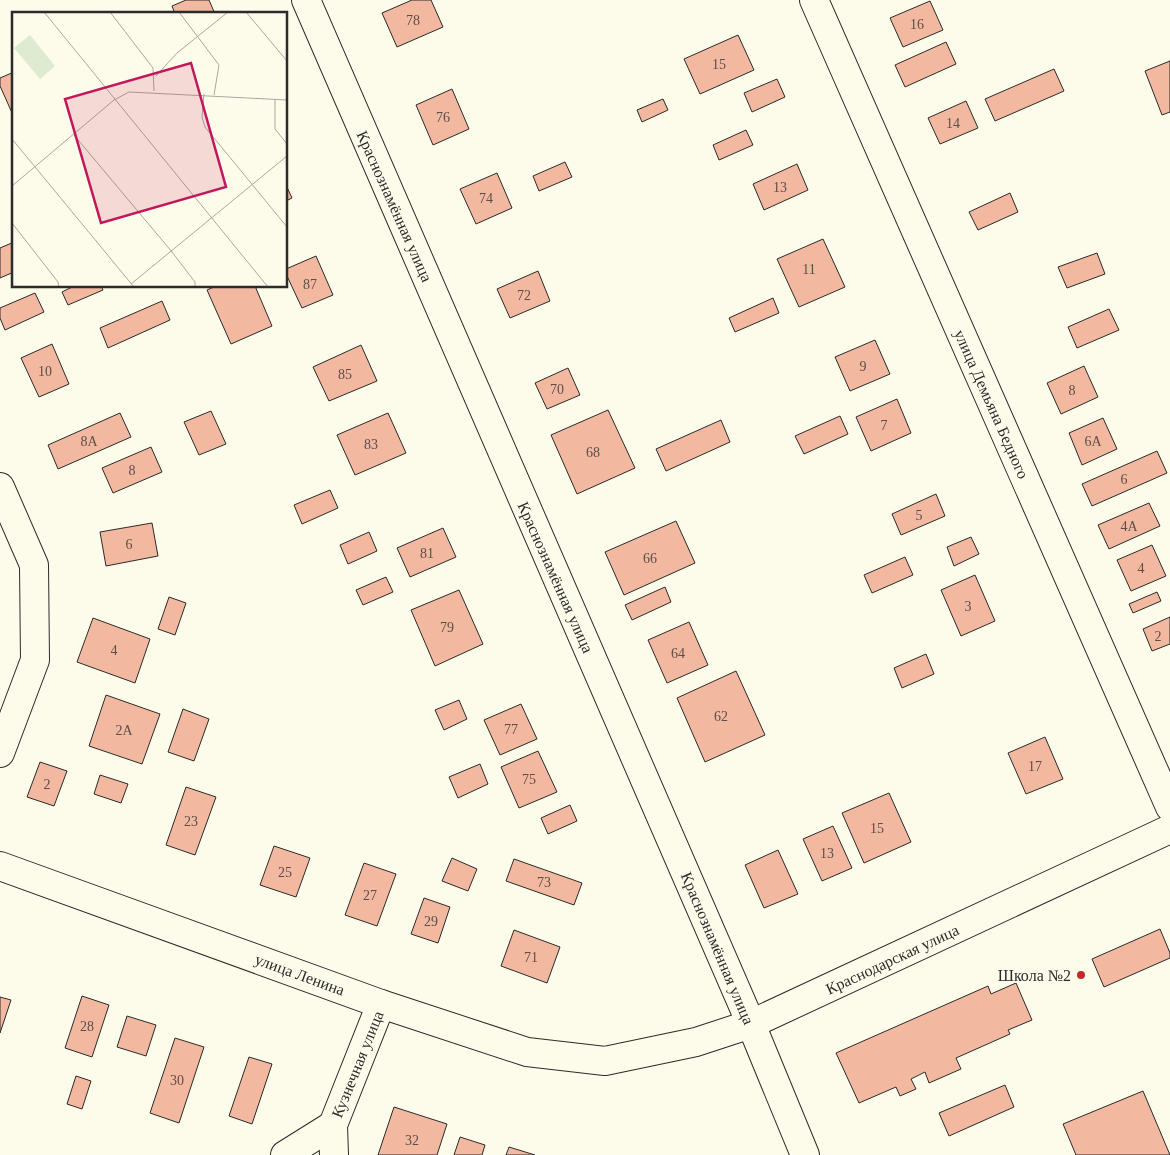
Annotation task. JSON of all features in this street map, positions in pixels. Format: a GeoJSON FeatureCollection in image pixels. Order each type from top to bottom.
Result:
{"type":"FeatureCollection","features":[{"type":"Feature","properties":{"kind":"street","name":"Краснознамённая улица"},"geometry":{"type":"LineString","coordinates":[[306,0],[751,1024],[805,1155]]}},
{"type":"Feature","properties":{"kind":"street","name":"улица Демьяна Бедного"},"geometry":{"type":"LineString","coordinates":[[814,0],[1170,807]]}},
{"type":"Feature","properties":{"kind":"street"},"geometry":{"type":"LineString","coordinates":[[0,487],[34,565],[35,660],[0,752]]}},
{"type":"Feature","properties":{"kind":"street","name":"Краснодарская улица"},"geometry":{"type":"LineString","coordinates":[[605,1061],[696,1042],[751,1024],[1170,829]]}},
{"type":"Feature","properties":{"kind":"street","name":"улица Ленина"},"geometry":{"type":"LineString","coordinates":[[0,866],[381,1004],[527,1052],[605,1061]]}},
{"type":"Feature","properties":{"kind":"street","name":"Кузнечная улица"},"geometry":{"type":"LineString","coordinates":[[334,1155],[333,1125],[381,1004]]}},
{"type":"Feature","properties":{"kind":"street"},"geometry":{"type":"LineString","coordinates":[[285,1155],[333,1125]]}},
{"type":"Feature","properties":{"kind":"building"},"geometry":{"type":"Polygon","coordinates":[[[186,0],[209,0],[214,12],[174,12],[172,6],[186,0]]]}},
{"type":"Feature","properties":{"kind":"building"},"geometry":{"type":"Polygon","coordinates":[[[412,0],[431,0],[443,27],[397,47],[382,13],[412,0]]]}},
{"type":"Feature","properties":{"kind":"building"},"geometry":{"type":"Polygon","coordinates":[[[930,1],[943,30],[903,47],[890,18],[930,1]]]}},
{"type":"Feature","properties":{"kind":"building"},"geometry":{"type":"Polygon","coordinates":[[[738,35],[754,70],[700,94],[684,59],[738,35]]]}},
{"type":"Feature","properties":{"kind":"building"},"geometry":{"type":"Polygon","coordinates":[[[946,42],[956,64],[905,87],[895,65],[946,42]]]}},
{"type":"Feature","properties":{"kind":"building"},"geometry":{"type":"Polygon","coordinates":[[[1170,61],[1170,112],[1162,115],[1145,71],[1170,61]]]}},
{"type":"Feature","properties":{"kind":"building"},"geometry":{"type":"Polygon","coordinates":[[[1054,69],[1064,91],[995,121],[985,99],[1054,69]]]}},
{"type":"Feature","properties":{"kind":"building"},"geometry":{"type":"Polygon","coordinates":[[[12,73],[12,113],[0,86],[0,78],[12,73]]]}},
{"type":"Feature","properties":{"kind":"building"},"geometry":{"type":"Polygon","coordinates":[[[777,79],[785,97],[752,112],[744,93],[777,79]]]}},
{"type":"Feature","properties":{"kind":"building"},"geometry":{"type":"Polygon","coordinates":[[[452,89],[469,129],[433,145],[416,105],[452,89]]]}},
{"type":"Feature","properties":{"kind":"building"},"geometry":{"type":"Polygon","coordinates":[[[663,99],[668,110],[642,122],[637,110],[663,99]]]}},
{"type":"Feature","properties":{"kind":"building"},"geometry":{"type":"Polygon","coordinates":[[[966,101],[978,128],[940,144],[928,118],[966,101]]]}},
{"type":"Feature","properties":{"kind":"building"},"geometry":{"type":"Polygon","coordinates":[[[746,130],[753,145],[719,160],[713,145],[746,130]]]}},
{"type":"Feature","properties":{"kind":"building"},"geometry":{"type":"Polygon","coordinates":[[[565,162],[572,177],[539,191],[533,176],[565,162]]]}},
{"type":"Feature","properties":{"kind":"building"},"geometry":{"type":"Polygon","coordinates":[[[797,164],[808,190],[764,210],[753,184],[797,164]]]}},
{"type":"Feature","properties":{"kind":"building"},"geometry":{"type":"Polygon","coordinates":[[[497,173],[512,208],[476,224],[460,189],[497,173]]]}},
{"type":"Feature","properties":{"kind":"building"},"geometry":{"type":"Polygon","coordinates":[[[288,189],[292,198],[288,200],[288,189]]]}},
{"type":"Feature","properties":{"kind":"building"},"geometry":{"type":"Polygon","coordinates":[[[1010,193],[1018,212],[978,230],[969,212],[1010,193]]]}},
{"type":"Feature","properties":{"kind":"building"},"geometry":{"type":"Polygon","coordinates":[[[823,239],[845,287],[799,307],[777,259],[823,239]]]}},
{"type":"Feature","properties":{"kind":"building"},"geometry":{"type":"Polygon","coordinates":[[[12,243],[12,273],[0,278],[0,248],[12,243]]]}},
{"type":"Feature","properties":{"kind":"building"},"geometry":{"type":"Polygon","coordinates":[[[1097,253],[1105,274],[1067,288],[1058,267],[1097,253]]]}},
{"type":"Feature","properties":{"kind":"building"},"geometry":{"type":"Polygon","coordinates":[[[316,256],[333,295],[302,308],[288,278],[288,268],[316,256]]]}},
{"type":"Feature","properties":{"kind":"building"},"geometry":{"type":"Polygon","coordinates":[[[538,271],[550,301],[510,318],[497,289],[538,271]]]}},
{"type":"Feature","properties":{"kind":"building"},"geometry":{"type":"Polygon","coordinates":[[[70,288],[102,288],[103,290],[68,305],[62,292],[70,288]]]}},
{"type":"Feature","properties":{"kind":"building"},"geometry":{"type":"Polygon","coordinates":[[[212,288],[256,288],[272,326],[231,344],[207,290],[212,288]]]}},
{"type":"Feature","properties":{"kind":"building"},"geometry":{"type":"Polygon","coordinates":[[[35,293],[44,312],[5,330],[0,318],[0,308],[35,293]]]}},
{"type":"Feature","properties":{"kind":"building"},"geometry":{"type":"Polygon","coordinates":[[[773,298],[779,313],[735,332],[729,318],[773,298]]]}},
{"type":"Feature","properties":{"kind":"building"},"geometry":{"type":"Polygon","coordinates":[[[162,301],[170,320],[108,348],[100,328],[162,301]]]}},
{"type":"Feature","properties":{"kind":"building"},"geometry":{"type":"Polygon","coordinates":[[[1109,309],[1119,330],[1077,348],[1068,327],[1109,309]]]}},
{"type":"Feature","properties":{"kind":"building"},"geometry":{"type":"Polygon","coordinates":[[[875,340],[890,374],[850,391],[835,357],[875,340]]]}},
{"type":"Feature","properties":{"kind":"building"},"geometry":{"type":"Polygon","coordinates":[[[52,344],[69,384],[39,397],[21,358],[52,344]]]}},
{"type":"Feature","properties":{"kind":"building"},"geometry":{"type":"Polygon","coordinates":[[[361,345],[377,381],[329,401],[313,367],[361,345]]]}},
{"type":"Feature","properties":{"kind":"building"},"geometry":{"type":"Polygon","coordinates":[[[1084,366],[1098,397],[1061,414],[1047,383],[1084,366]]]}},
{"type":"Feature","properties":{"kind":"building"},"geometry":{"type":"Polygon","coordinates":[[[568,368],[580,395],[547,409],[535,383],[568,368]]]}},
{"type":"Feature","properties":{"kind":"building"},"geometry":{"type":"Polygon","coordinates":[[[897,399],[911,433],[871,451],[856,417],[897,399]]]}},
{"type":"Feature","properties":{"kind":"building"},"geometry":{"type":"Polygon","coordinates":[[[608,410],[635,468],[577,494],[551,435],[608,410]]]}},
{"type":"Feature","properties":{"kind":"building"},"geometry":{"type":"Polygon","coordinates":[[[211,411],[226,444],[199,455],[184,422],[211,411]]]}},
{"type":"Feature","properties":{"kind":"building"},"geometry":{"type":"Polygon","coordinates":[[[120,413],[131,437],[58,469],[48,445],[120,413]]]}},
{"type":"Feature","properties":{"kind":"building"},"geometry":{"type":"Polygon","coordinates":[[[388,413],[406,453],[355,475],[337,435],[388,413]]]}},
{"type":"Feature","properties":{"kind":"building"},"geometry":{"type":"Polygon","coordinates":[[[840,416],[848,434],[804,454],[795,436],[840,416]]]}},
{"type":"Feature","properties":{"kind":"building"},"geometry":{"type":"Polygon","coordinates":[[[1103,418],[1117,449],[1082,465],[1069,433],[1103,418]]]}},
{"type":"Feature","properties":{"kind":"building"},"geometry":{"type":"Polygon","coordinates":[[[721,420],[730,442],[666,471],[656,449],[721,420]]]}},
{"type":"Feature","properties":{"kind":"building"},"geometry":{"type":"Polygon","coordinates":[[[151,447],[162,472],[113,493],[102,468],[151,447]]]}},
{"type":"Feature","properties":{"kind":"building"},"geometry":{"type":"Polygon","coordinates":[[[1157,451],[1167,473],[1092,506],[1082,484],[1157,451]]]}},
{"type":"Feature","properties":{"kind":"building"},"geometry":{"type":"Polygon","coordinates":[[[330,490],[338,508],[302,524],[294,505],[330,490]]]}},
{"type":"Feature","properties":{"kind":"building"},"geometry":{"type":"Polygon","coordinates":[[[936,494],[945,516],[901,535],[892,514],[936,494]]]}},
{"type":"Feature","properties":{"kind":"building"},"geometry":{"type":"Polygon","coordinates":[[[1149,503],[1160,526],[1109,549],[1098,525],[1149,503]]]}},
{"type":"Feature","properties":{"kind":"building"},"geometry":{"type":"Polygon","coordinates":[[[676,521],[695,563],[624,595],[605,552],[676,521]]]}},
{"type":"Feature","properties":{"kind":"building"},"geometry":{"type":"Polygon","coordinates":[[[152,523],[158,556],[106,566],[100,532],[152,523]]]}},
{"type":"Feature","properties":{"kind":"building"},"geometry":{"type":"Polygon","coordinates":[[[443,528],[456,557],[410,577],[397,548],[443,528]]]}},
{"type":"Feature","properties":{"kind":"building"},"geometry":{"type":"Polygon","coordinates":[[[369,532],[377,551],[348,564],[340,545],[369,532]]]}},
{"type":"Feature","properties":{"kind":"building"},"geometry":{"type":"Polygon","coordinates":[[[971,537],[979,554],[954,566],[947,547],[971,537]]]}},
{"type":"Feature","properties":{"kind":"building"},"geometry":{"type":"Polygon","coordinates":[[[1152,545],[1166,576],[1131,591],[1117,560],[1152,545]]]}},
{"type":"Feature","properties":{"kind":"building"},"geometry":{"type":"Polygon","coordinates":[[[905,557],[913,575],[872,593],[864,575],[905,557]]]}},
{"type":"Feature","properties":{"kind":"building"},"geometry":{"type":"Polygon","coordinates":[[[975,575],[995,621],[961,636],[941,590],[975,575]]]}},
{"type":"Feature","properties":{"kind":"building"},"geometry":{"type":"Polygon","coordinates":[[[386,577],[393,592],[363,605],[356,590],[386,577]]]}},
{"type":"Feature","properties":{"kind":"building"},"geometry":{"type":"Polygon","coordinates":[[[665,587],[671,602],[632,620],[625,605],[665,587]]]}},
{"type":"Feature","properties":{"kind":"building"},"geometry":{"type":"Polygon","coordinates":[[[459,590],[483,644],[435,666],[411,610],[459,590]]]}},
{"type":"Feature","properties":{"kind":"building"},"geometry":{"type":"Polygon","coordinates":[[[1157,592],[1161,601],[1133,613],[1129,604],[1157,592]]]}},
{"type":"Feature","properties":{"kind":"building"},"geometry":{"type":"Polygon","coordinates":[[[169,597],[186,603],[175,635],[158,629],[169,597]]]}},
{"type":"Feature","properties":{"kind":"building"},"geometry":{"type":"Polygon","coordinates":[[[1170,617],[1170,644],[1152,651],[1143,629],[1170,617]]]}},
{"type":"Feature","properties":{"kind":"building"},"geometry":{"type":"Polygon","coordinates":[[[93,618],[150,639],[135,683],[77,662],[93,618]]]}},
{"type":"Feature","properties":{"kind":"building"},"geometry":{"type":"Polygon","coordinates":[[[689,622],[708,665],[667,683],[648,640],[689,622]]]}},
{"type":"Feature","properties":{"kind":"building"},"geometry":{"type":"Polygon","coordinates":[[[926,654],[934,674],[902,688],[894,668],[926,654]]]}},
{"type":"Feature","properties":{"kind":"building"},"geometry":{"type":"Polygon","coordinates":[[[736,671],[765,735],[705,762],[677,698],[736,671]]]}},
{"type":"Feature","properties":{"kind":"building"},"geometry":{"type":"Polygon","coordinates":[[[106,695],[160,714],[142,764],[89,746],[106,695]]]}},
{"type":"Feature","properties":{"kind":"building"},"geometry":{"type":"Polygon","coordinates":[[[459,700],[467,719],[444,730],[435,710],[459,700]]]}},
{"type":"Feature","properties":{"kind":"building"},"geometry":{"type":"Polygon","coordinates":[[[521,704],[537,739],[500,755],[484,720],[521,704]]]}},
{"type":"Feature","properties":{"kind":"building"},"geometry":{"type":"Polygon","coordinates":[[[183,709],[209,719],[194,761],[168,752],[183,709]]]}},
{"type":"Feature","properties":{"kind":"building"},"geometry":{"type":"Polygon","coordinates":[[[1045,737],[1063,779],[1026,794],[1008,753],[1045,737]]]}},
{"type":"Feature","properties":{"kind":"building"},"geometry":{"type":"Polygon","coordinates":[[[538,751],[557,792],[519,808],[501,767],[538,751]]]}},
{"type":"Feature","properties":{"kind":"building"},"geometry":{"type":"Polygon","coordinates":[[[40,762],[67,771],[54,806],[27,797],[40,762]]]}},
{"type":"Feature","properties":{"kind":"building"},"geometry":{"type":"Polygon","coordinates":[[[480,764],[488,784],[458,798],[449,777],[480,764]]]}},
{"type":"Feature","properties":{"kind":"building"},"geometry":{"type":"Polygon","coordinates":[[[100,775],[128,784],[121,803],[94,794],[100,775]]]}},
{"type":"Feature","properties":{"kind":"building"},"geometry":{"type":"Polygon","coordinates":[[[186,787],[216,797],[195,855],[166,845],[186,787]]]}},
{"type":"Feature","properties":{"kind":"building"},"geometry":{"type":"Polygon","coordinates":[[[889,793],[911,842],[864,863],[842,813],[889,793]]]}},
{"type":"Feature","properties":{"kind":"building"},"geometry":{"type":"Polygon","coordinates":[[[570,805],[577,821],[548,834],[541,818],[570,805]]]}},
{"type":"Feature","properties":{"kind":"building"},"geometry":{"type":"Polygon","coordinates":[[[833,826],[852,868],[822,881],[803,839],[833,826]]]}},
{"type":"Feature","properties":{"kind":"building"},"geometry":{"type":"Polygon","coordinates":[[[274,846],[310,858],[296,897],[260,885],[274,846]]]}},
{"type":"Feature","properties":{"kind":"building"},"geometry":{"type":"Polygon","coordinates":[[[778,850],[798,894],[764,908],[745,865],[778,850]]]}},
{"type":"Feature","properties":{"kind":"building"},"geometry":{"type":"Polygon","coordinates":[[[452,858],[477,869],[468,891],[442,881],[452,858]]]}},
{"type":"Feature","properties":{"kind":"building"},"geometry":{"type":"Polygon","coordinates":[[[514,859],[582,883],[574,905],[506,881],[514,859]]]}},
{"type":"Feature","properties":{"kind":"building"},"geometry":{"type":"Polygon","coordinates":[[[364,863],[396,874],[377,926],[345,915],[364,863]]]}},
{"type":"Feature","properties":{"kind":"building"},"geometry":{"type":"Polygon","coordinates":[[[424,898],[450,907],[438,943],[411,934],[424,898]]]}},
{"type":"Feature","properties":{"kind":"building"},"geometry":{"type":"Polygon","coordinates":[[[1160,929],[1170,953],[1170,958],[1104,987],[1092,959],[1160,929]]]}},
{"type":"Feature","properties":{"kind":"building"},"geometry":{"type":"Polygon","coordinates":[[[514,930],[560,947],[547,983],[501,966],[514,930]]]}},
{"type":"Feature","properties":{"kind":"building"},"geometry":{"type":"Polygon","coordinates":[[[1016,983],[1032,1020],[1008,1030],[1010,1034],[956,1058],[961,1069],[929,1083],[925,1072],[911,1079],[916,1089],[900,1096],[896,1087],[859,1103],[836,1053],[988,986],[991,994],[1016,983]]]}},
{"type":"Feature","properties":{"kind":"building"},"geometry":{"type":"Polygon","coordinates":[[[82,996],[109,1005],[92,1057],[65,1048],[82,996]]]}},
{"type":"Feature","properties":{"kind":"building"},"geometry":{"type":"Polygon","coordinates":[[[0,997],[11,1000],[0,1033],[0,997]]]}},
{"type":"Feature","properties":{"kind":"building"},"geometry":{"type":"Polygon","coordinates":[[[127,1016],[156,1025],[146,1056],[117,1047],[127,1016]]]}},
{"type":"Feature","properties":{"kind":"building"},"geometry":{"type":"Polygon","coordinates":[[[175,1038],[204,1047],[179,1123],[150,1113],[175,1038]]]}},
{"type":"Feature","properties":{"kind":"building"},"geometry":{"type":"Polygon","coordinates":[[[249,1057],[272,1064],[252,1124],[229,1116],[249,1057]]]}},
{"type":"Feature","properties":{"kind":"building"},"geometry":{"type":"Polygon","coordinates":[[[76,1076],[91,1081],[82,1109],[67,1104],[76,1076]]]}},
{"type":"Feature","properties":{"kind":"building"},"geometry":{"type":"Polygon","coordinates":[[[1005,1085],[1014,1107],[949,1136],[939,1113],[1005,1085]]]}},
{"type":"Feature","properties":{"kind":"building"},"geometry":{"type":"Polygon","coordinates":[[[1143,1091],[1170,1155],[1076,1155],[1063,1124],[1143,1091]]]}},
{"type":"Feature","properties":{"kind":"building"},"geometry":{"type":"Polygon","coordinates":[[[394,1107],[447,1124],[437,1155],[378,1155],[394,1107]]]}},
{"type":"Feature","properties":{"kind":"building"},"geometry":{"type":"Polygon","coordinates":[[[460,1137],[485,1145],[482,1155],[454,1155],[460,1137]]]}},
{"type":"Feature","properties":{"kind":"building"},"geometry":{"type":"Polygon","coordinates":[[[509,1147],[535,1155],[506,1155],[509,1147]]]}},
{"type":"Feature","properties":{"kind":"place","name":"Школа №2"},"geometry":{"type":"Point","coordinates":[1081,975]}}]}
